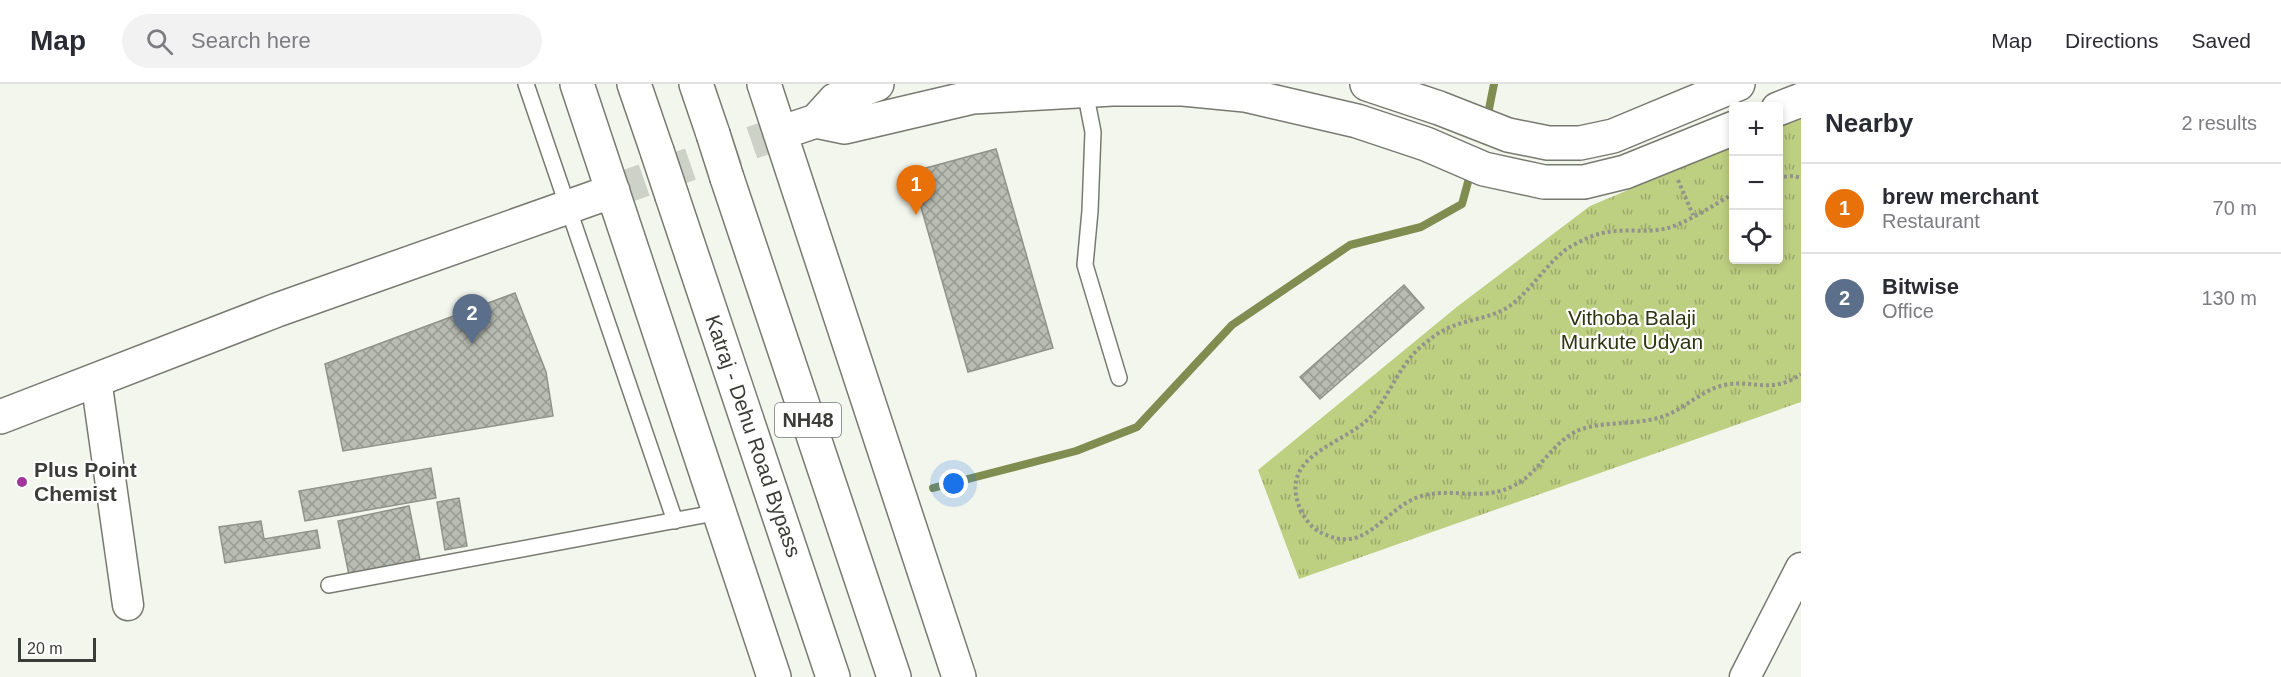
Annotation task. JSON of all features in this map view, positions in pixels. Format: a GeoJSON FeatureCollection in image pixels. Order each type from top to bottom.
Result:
{"type":"FeatureCollection","features":[{"type":"Feature","properties":{"kind":"main road"},"geometry":{"type":"LineString","coordinates":[[577,84],[774,677]]}},
{"type":"Feature","properties":{"kind":"main road","name":"Katraj - Dehu Road Bypass"},"geometry":{"type":"LineString","coordinates":[[634,84],[833,677]]}},
{"type":"Feature","properties":{"kind":"main road","name":"NH48"},"geometry":{"type":"LineString","coordinates":[[696,84],[892,669]]}},
{"type":"Feature","properties":{"kind":"main road"},"geometry":{"type":"LineString","coordinates":[[764,84],[959,677]]}},
{"type":"Feature","properties":{"kind":"main road"},"geometry":{"type":"LineString","coordinates":[[780,133],[816,121],[835,100],[877,84]]}},
{"type":"Feature","properties":{"kind":"main road"},"geometry":{"type":"LineString","coordinates":[[1367,84],[1485,126],[1548,143],[1580,143],[1613,136],[1738,84]]}},
{"type":"Feature","properties":{"kind":"main road"},"geometry":{"type":"LineString","coordinates":[[816,121],[845,127],[998,89],[1085,91],[1183,89],[1245,95],[1357,121],[1426,144],[1472,164],[1544,182],[1584,182],[1625,172],[1729,130]]}},
{"type":"Feature","properties":{"kind":"main road"},"geometry":{"type":"LineString","coordinates":[[1783,107],[1801,100]]}},
{"type":"Feature","properties":{"kind":"main road"},"geometry":{"type":"LineString","coordinates":[[1472,164],[1485,126]]}},
{"type":"Feature","properties":{"kind":"main road"},"geometry":{"type":"LineString","coordinates":[[0,417],[277,310],[614,191]]}},
{"type":"Feature","properties":{"kind":"street"},"geometry":{"type":"LineString","coordinates":[[96,379],[128,605]]}},
{"type":"Feature","properties":{"kind":"street"},"geometry":{"type":"LineString","coordinates":[[1745,677],[1801,568]]}},
{"type":"Feature","properties":{"kind":"lane"},"geometry":{"type":"LineString","coordinates":[[526,84],[675,521]]}},
{"type":"Feature","properties":{"kind":"lane"},"geometry":{"type":"LineString","coordinates":[[1085,91],[1093,132],[1085,265],[1119,378]]}},
{"type":"Feature","properties":{"kind":"lane"},"geometry":{"type":"LineString","coordinates":[[329,585],[720,512]]}},
{"type":"Feature","properties":{"kind":"path"},"geometry":{"type":"LineString","coordinates":[[1667,156],[1693,215]]}},
{"type":"Feature","properties":{"kind":"path"},"geometry":{"type":"LineString","coordinates":[[1783,177],[1801,178]]}},
{"type":"Feature","properties":{"kind":"path"},"geometry":{"type":"LineString","coordinates":[[1729,197],[1669,228],[1600,233],[1567,249],[1510,306],[1450,327],[1426,342],[1405,363],[1372,415],[1346,436],[1311,456],[1299,472],[1295,494],[1300,511],[1316,530],[1336,539],[1357,538],[1408,502],[1424,495],[1500,493],[1533,474],[1543,459],[1565,438],[1581,429],[1638,423],[1662,417],[1710,389],[1728,384],[1768,387],[1792,381],[1801,374]]}},
{"type":"Feature","properties":{"kind":"green space","name":"Vithoba Balaji Murkute Udyan"},"geometry":{"type":"Polygon","coordinates":[[[1801,118],[1801,402],[1299,579],[1258,470],[1458,306],[1590,206],[1729,148],[1729,264],[1783,264],[1783,125],[1801,118]]]}},
{"type":"Feature","properties":{"kind":"building"},"geometry":{"type":"Polygon","coordinates":[[[996,149],[1053,348],[968,372],[911,172],[996,149]]]}},
{"type":"Feature","properties":{"kind":"building"},"geometry":{"type":"Polygon","coordinates":[[[1404,285],[1424,308],[1320,399],[1300,377],[1404,285]]]}},
{"type":"Feature","properties":{"kind":"building"},"geometry":{"type":"Polygon","coordinates":[[[515,293],[546,372],[553,416],[343,451],[325,364],[515,293]]]}},
{"type":"Feature","properties":{"kind":"building"},"geometry":{"type":"Polygon","coordinates":[[[431,468],[436,498],[305,521],[299,491],[431,468]]]}},
{"type":"Feature","properties":{"kind":"building"},"geometry":{"type":"Polygon","coordinates":[[[459,498],[467,546],[445,550],[437,502],[459,498]]]}},
{"type":"Feature","properties":{"kind":"building"},"geometry":{"type":"Polygon","coordinates":[[[409,506],[420,560],[349,575],[338,521],[409,506]]]}},
{"type":"Feature","properties":{"kind":"building"},"geometry":{"type":"Polygon","coordinates":[[[261,521],[264,539],[317,530],[320,548],[225,563],[219,527],[261,521]]]}},
{"type":"Feature","properties":{"kind":"waterway"},"geometry":{"type":"LineString","coordinates":[[1487,119],[1494,84]]}},
{"type":"Feature","properties":{"kind":"waterway"},"geometry":{"type":"LineString","coordinates":[[933,488],[1076,451],[1137,427],[1232,325],[1350,245],[1421,227],[1462,204],[1471,171]]}},
{"type":"Feature","properties":{"kind":"tunnel"},"geometry":{"type":"LineString","coordinates":[[613,191],[780,133]]}},
{"type":"Feature","properties":{"kind":"place","name":"brew merchant"},"geometry":{"type":"Point","coordinates":[916,215]}},
{"type":"Feature","properties":{"kind":"place","name":"Bitwise"},"geometry":{"type":"Point","coordinates":[472,344]}},
{"type":"Feature","properties":{"kind":"place","name":"Plus Point Chemist"},"geometry":{"type":"Point","coordinates":[22,482]}}]}
